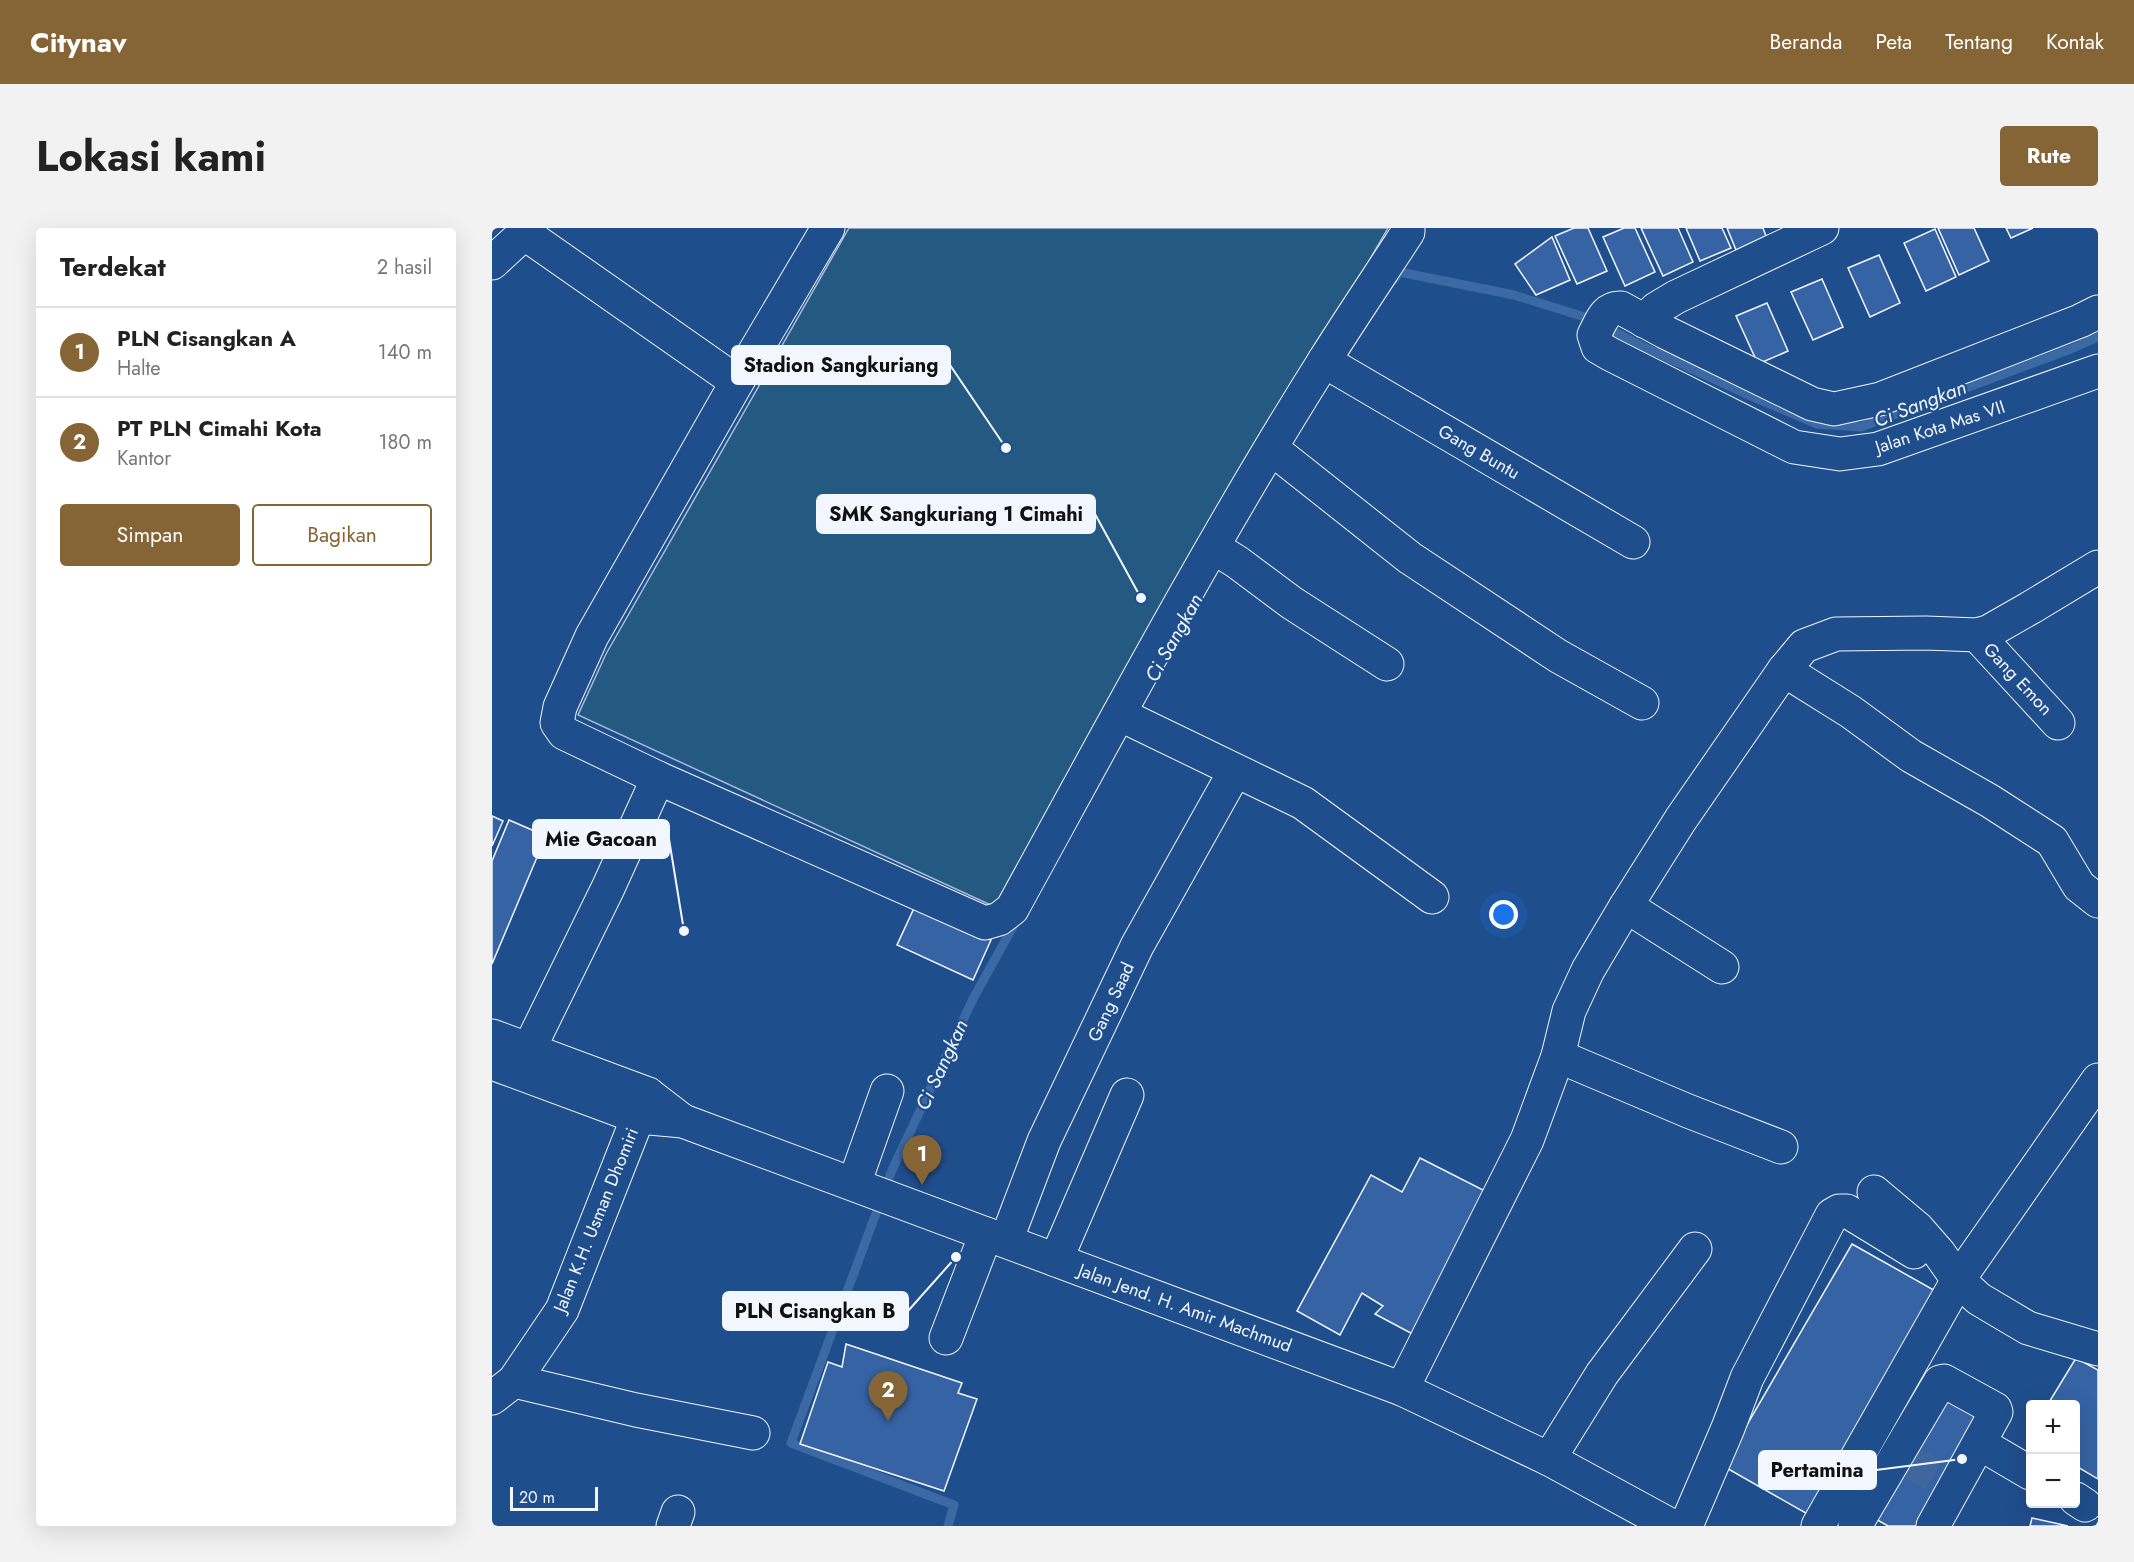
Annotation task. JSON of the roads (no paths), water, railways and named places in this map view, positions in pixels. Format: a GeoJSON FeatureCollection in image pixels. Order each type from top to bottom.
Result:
{"type":"FeatureCollection","features":[{"type":"Feature","properties":{"kind":"main road"},"geometry":{"type":"LineString","coordinates":[[828,228],[592,636],[560,707],[557,718],[558,727],[564,733],[658,778],[985,923],[999,919],[1012,909],[1125,717],[1212,547],[1324,361],[1408,232],[1407,228]]}},
{"type":"Feature","properties":{"kind":"main road"},"geometry":{"type":"LineString","coordinates":[[1822,228],[1676,297],[1656,309],[1644,321],[1812,404],[1834,409],[1880,399],[2098,312]]}},
{"type":"Feature","properties":{"kind":"main road"},"geometry":{"type":"LineString","coordinates":[[492,263],[527,231],[737,382]]}},
{"type":"Feature","properties":{"kind":"main road","name":"Jalan Kota Mas VII"},"geometry":{"type":"LineString","coordinates":[[1644,321],[1621,308],[1613,308],[1606,312],[1594,335],[1598,347],[1794,447],[1840,454],[1878,449],[2098,371]]}},
{"type":"Feature","properties":{"kind":"main road","name":"Gang Buntu"},"geometry":{"type":"LineString","coordinates":[[1324,361],[1634,542]]}},
{"type":"Feature","properties":{"kind":"main road"},"geometry":{"type":"LineString","coordinates":[[1271,448],[1410,558],[1558,656],[1642,703]]}},
{"type":"Feature","properties":{"kind":"main road"},"geometry":{"type":"LineString","coordinates":[[1212,547],[1237,562],[1292,603],[1387,664]]}},
{"type":"Feature","properties":{"kind":"main road"},"geometry":{"type":"LineString","coordinates":[[1402,1389],[1527,1140],[1558,1056],[1569,1011],[1588,970],[1681,819],[1784,670],[1804,646],[1836,634],[1977,635],[1988,632],[2013,618],[2098,567]]}},
{"type":"Feature","properties":{"kind":"main road","name":"Gang Emon"},"geometry":{"type":"LineString","coordinates":[[1977,635],[2058,723]]}},
{"type":"Feature","properties":{"kind":"main road"},"geometry":{"type":"LineString","coordinates":[[1784,670],[1851,712],[1911,756],[1990,801],[2052,841],[2079,886],[2098,901]]}},
{"type":"Feature","properties":{"kind":"main road"},"geometry":{"type":"LineString","coordinates":[[1125,717],[1303,803],[1432,897]]}},
{"type":"Feature","properties":{"kind":"main road","name":"Gang Saad"},"geometry":{"type":"LineString","coordinates":[[946,1338],[1044,1141],[1137,946],[1235,771]]}},
{"type":"Feature","properties":{"kind":"main road"},"geometry":{"type":"LineString","coordinates":[[529,1049],[608,888],[658,778]]}},
{"type":"Feature","properties":{"kind":"main road"},"geometry":{"type":"LineString","coordinates":[[1626,906],[1722,967]]}},
{"type":"Feature","properties":{"kind":"main road","name":"Jalan Jend. H. Amir Machmud"},"geometry":{"type":"LineString","coordinates":[[492,1036],[529,1049],[643,1105]]}},
{"type":"Feature","properties":{"kind":"main road"},"geometry":{"type":"LineString","coordinates":[[1558,1056],[1688,1111],[1781,1147]]}},
{"type":"Feature","properties":{"kind":"main road","name":"Jalan Jend. H. Amir Machmud"},"geometry":{"type":"LineString","coordinates":[[492,1063],[643,1105],[1402,1389],[1549,1459],[1672,1526]]}},
{"type":"Feature","properties":{"kind":"main road"},"geometry":{"type":"LineString","coordinates":[[1818,1526],[1958,1280],[2098,1080]]}},
{"type":"Feature","properties":{"kind":"main road"},"geometry":{"type":"LineString","coordinates":[[872,1191],[887,1091]]}},
{"type":"Feature","properties":{"kind":"main road"},"geometry":{"type":"LineString","coordinates":[[1056,1260],[1127,1095]]}},
{"type":"Feature","properties":{"kind":"main road","name":"Jalan K.H. Usman Dhomiri"},"geometry":{"type":"LineString","coordinates":[[503,1390],[562,1310],[643,1105]]}},
{"type":"Feature","properties":{"kind":"main road"},"geometry":{"type":"LineString","coordinates":[[1874,1192],[1918,1229],[1958,1280],[1979,1299],[2028,1328],[2098,1349]]}},
{"type":"Feature","properties":{"kind":"main road"},"geometry":{"type":"LineString","coordinates":[[1686,1526],[1747,1378],[1832,1215],[1839,1211],[1847,1211],[1914,1252]]}},
{"type":"Feature","properties":{"kind":"main road"},"geometry":{"type":"LineString","coordinates":[[1549,1459],[1602,1374],[1695,1248]]}},
{"type":"Feature","properties":{"kind":"main road"},"geometry":{"type":"LineString","coordinates":[[1855,1526],[1901,1457],[1940,1382],[1944,1381],[1996,1410],[1979,1443],[1952,1486],[1933,1526]]}},
{"type":"Feature","properties":{"kind":"main road"},"geometry":{"type":"LineString","coordinates":[[503,1390],[636,1410],[753,1433]]}},
{"type":"Feature","properties":{"kind":"main road"},"geometry":{"type":"LineString","coordinates":[[1979,1443],[2026,1470]]}},
{"type":"Feature","properties":{"kind":"waterway","name":"Ci Sangkan"},"geometry":{"type":"LineString","coordinates":[[1394,280],[1399,272],[1514,295],[1588,318]]}},
{"type":"Feature","properties":{"kind":"waterway","name":"Ci Sangkan"},"geometry":{"type":"LineString","coordinates":[[1611,330],[1744,393],[1817,424],[1861,427],[2098,337]]}},
{"type":"Feature","properties":{"kind":"waterway","name":"Ci Sangkan"},"geometry":{"type":"LineString","coordinates":[[948,1526],[954,1505],[791,1443],[892,1170],[973,999],[1016,921]]}},
{"type":"Feature","properties":{"kind":"tunnel"},"geometry":{"type":"LineString","coordinates":[[1905,1459],[1949,1484]]}},
{"type":"Feature","properties":{"kind":"place","name":"Stadion Sangkuriang"},"geometry":{"type":"Point","coordinates":[1006,448]}},
{"type":"Feature","properties":{"kind":"place","name":"SMK Sangkuriang 1 Cimahi"},"geometry":{"type":"Point","coordinates":[1141,598]}},
{"type":"Feature","properties":{"kind":"place","name":"Mie Gacoan"},"geometry":{"type":"Point","coordinates":[684,931]}},
{"type":"Feature","properties":{"kind":"place","name":"PLN Cisangkan A"},"geometry":{"type":"Point","coordinates":[922,1185]}},
{"type":"Feature","properties":{"kind":"place","name":"PLN Cisangkan B"},"geometry":{"type":"Point","coordinates":[956,1257]}},
{"type":"Feature","properties":{"kind":"place","name":"PT PLN Cimahi Kota"},"geometry":{"type":"Point","coordinates":[888,1421]}},
{"type":"Feature","properties":{"kind":"place","name":"Pertamina"},"geometry":{"type":"Point","coordinates":[1962,1459]}}]}
